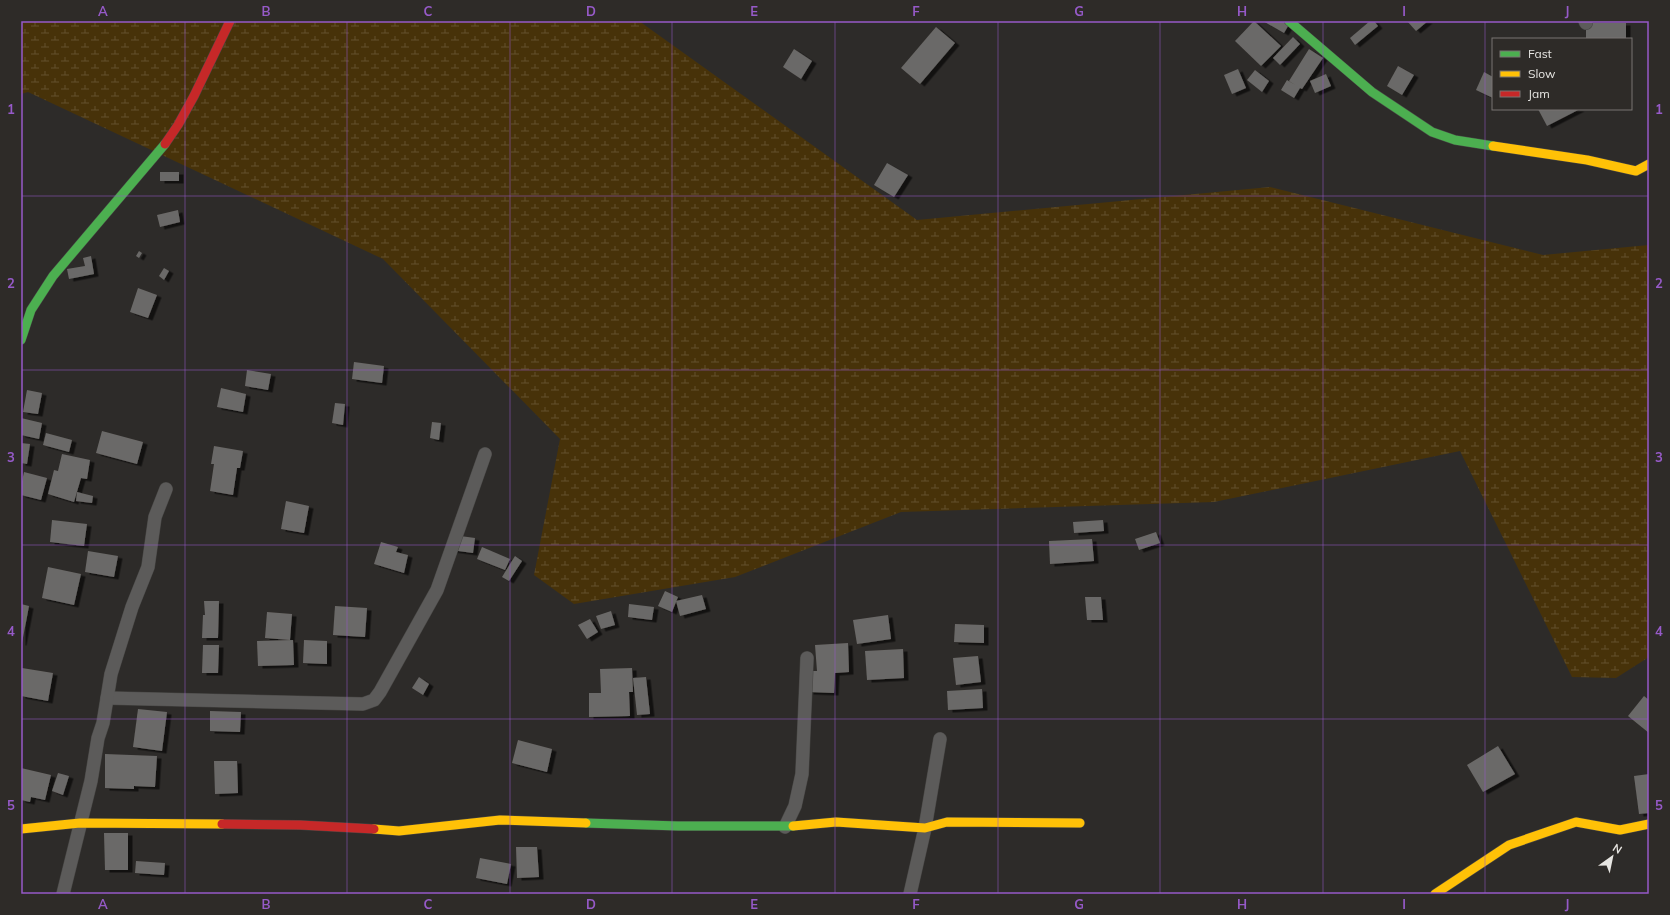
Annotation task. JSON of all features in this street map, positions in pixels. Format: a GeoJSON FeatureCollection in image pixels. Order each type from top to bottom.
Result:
{"type":"FeatureCollection","features":[{"type":"Feature","properties":{"kind":"street"},"geometry":{"type":"LineString","coordinates":[[21,340],[26,309],[168,139],[180,121],[208,70],[230,21]]}},
{"type":"Feature","properties":{"kind":"street"},"geometry":{"type":"LineString","coordinates":[[1289,21],[1318,48],[1372,92],[1432,132],[1455,140],[1587,160],[1636,171],[1649,164]]}},
{"type":"Feature","properties":{"kind":"street"},"geometry":{"type":"LineString","coordinates":[[107,698],[363,704],[374,700],[400,659],[438,590],[485,454]]}},
{"type":"Feature","properties":{"kind":"street"},"geometry":{"type":"LineString","coordinates":[[63,894],[92,781],[98,738],[103,723],[113,666],[132,607],[148,567],[155,517],[166,489]]}},
{"type":"Feature","properties":{"kind":"street"},"geometry":{"type":"LineString","coordinates":[[785,827],[795,806],[802,774],[807,658]]}},
{"type":"Feature","properties":{"kind":"street"},"geometry":{"type":"LineString","coordinates":[[910,894],[925,828],[940,739]]}},
{"type":"Feature","properties":{"kind":"street"},"geometry":{"type":"LineString","coordinates":[[21,829],[80,823],[192,823],[300,825],[398,831],[500,820],[678,826],[785,827],[836,822],[925,828],[947,822],[1080,823]]}},
{"type":"Feature","properties":{"kind":"street"},"geometry":{"type":"LineString","coordinates":[[1435,894],[1509,845],[1576,822],[1620,830],[1649,824]]}},
{"type":"Feature","properties":{"kind":"green space"},"geometry":{"type":"Polygon","coordinates":[[[21,21],[639,21],[917,220],[1270,187],[1543,255],[1649,245],[1649,657],[1616,678],[1572,677],[1460,451],[1214,502],[901,512],[735,577],[574,604],[534,575],[560,439],[383,259],[28,92],[21,94],[21,21]]]}},
{"type":"Feature","properties":{"kind":"building"},"geometry":{"type":"Polygon","coordinates":[[[1254,21],[1281,46],[1261,66],[1235,41],[1254,21]]]}},
{"type":"Feature","properties":{"kind":"building"},"geometry":{"type":"Polygon","coordinates":[[[1263,21],[1291,21],[1284,33],[1263,21]]]}},
{"type":"Feature","properties":{"kind":"building"},"geometry":{"type":"Polygon","coordinates":[[[1370,21],[1374,21],[1378,26],[1355,45],[1350,38],[1370,21]]]}},
{"type":"Feature","properties":{"kind":"building"},"geometry":{"type":"Polygon","coordinates":[[[1407,21],[1428,21],[1416,31],[1407,21]]]}},
{"type":"Feature","properties":{"kind":"building"},"geometry":{"type":"Polygon","coordinates":[[[1586,23],[1626,23],[1626,38],[1586,38],[1586,23]]]}},
{"type":"Feature","properties":{"kind":"building"},"geometry":{"type":"Polygon","coordinates":[[[936,27],[955,43],[920,84],[901,68],[936,27]]]}},
{"type":"Feature","properties":{"kind":"building"},"geometry":{"type":"Polygon","coordinates":[[[1293,37],[1300,44],[1280,65],[1273,58],[1293,37]]]}},
{"type":"Feature","properties":{"kind":"building"},"geometry":{"type":"Polygon","coordinates":[[[794,49],[812,61],[801,79],[783,67],[794,49]]]}},
{"type":"Feature","properties":{"kind":"building"},"geometry":{"type":"Polygon","coordinates":[[[1309,49],[1323,58],[1294,98],[1281,90],[1287,80],[1295,85],[1289,81],[1309,49]]]}},
{"type":"Feature","properties":{"kind":"building"},"geometry":{"type":"Polygon","coordinates":[[[1398,66],[1414,75],[1402,95],[1387,86],[1398,66]]]}},
{"type":"Feature","properties":{"kind":"building"},"geometry":{"type":"Polygon","coordinates":[[[1238,69],[1246,88],[1232,94],[1224,75],[1238,69]]]}},
{"type":"Feature","properties":{"kind":"building"},"geometry":{"type":"Polygon","coordinates":[[[1255,70],[1269,81],[1262,92],[1247,80],[1255,70]]]}},
{"type":"Feature","properties":{"kind":"building"},"geometry":{"type":"Polygon","coordinates":[[[1484,72],[1492,76],[1492,98],[1476,90],[1484,72]]]}},
{"type":"Feature","properties":{"kind":"building"},"geometry":{"type":"Polygon","coordinates":[[[1326,74],[1331,86],[1315,93],[1310,81],[1326,74]]]}},
{"type":"Feature","properties":{"kind":"building"},"geometry":{"type":"Polygon","coordinates":[[[1539,110],[1578,110],[1547,126],[1539,110]]]}},
{"type":"Feature","properties":{"kind":"building"},"geometry":{"type":"Polygon","coordinates":[[[887,163],[908,175],[894,197],[874,185],[887,163]]]}},
{"type":"Feature","properties":{"kind":"building"},"geometry":{"type":"Polygon","coordinates":[[[160,172],[179,172],[179,181],[160,181],[160,172]]]}},
{"type":"Feature","properties":{"kind":"building"},"geometry":{"type":"Polygon","coordinates":[[[178,210],[180,222],[160,227],[157,215],[178,210]]]}},
{"type":"Feature","properties":{"kind":"building"},"geometry":{"type":"Polygon","coordinates":[[[139,251],[142,253],[139,258],[136,256],[139,251]]]}},
{"type":"Feature","properties":{"kind":"building"},"geometry":{"type":"Polygon","coordinates":[[[91,256],[94,274],[69,279],[67,269],[85,266],[83,258],[91,256]]]}},
{"type":"Feature","properties":{"kind":"building"},"geometry":{"type":"Polygon","coordinates":[[[164,268],[169,271],[164,280],[159,276],[164,268]]]}},
{"type":"Feature","properties":{"kind":"building"},"geometry":{"type":"Polygon","coordinates":[[[138,288],[157,295],[148,318],[130,312],[138,288]]]}},
{"type":"Feature","properties":{"kind":"building"},"geometry":{"type":"Polygon","coordinates":[[[354,362],[384,366],[382,383],[352,379],[354,362]]]}},
{"type":"Feature","properties":{"kind":"building"},"geometry":{"type":"Polygon","coordinates":[[[247,370],[271,374],[268,390],[245,386],[247,370]]]}},
{"type":"Feature","properties":{"kind":"building"},"geometry":{"type":"Polygon","coordinates":[[[221,388],[246,394],[243,412],[217,407],[221,388]]]}},
{"type":"Feature","properties":{"kind":"building"},"geometry":{"type":"Polygon","coordinates":[[[27,390],[42,393],[38,414],[23,412],[27,390]]]}},
{"type":"Feature","properties":{"kind":"building"},"geometry":{"type":"Polygon","coordinates":[[[335,403],[345,404],[343,425],[332,423],[335,403]]]}},
{"type":"Feature","properties":{"kind":"building"},"geometry":{"type":"Polygon","coordinates":[[[21,418],[42,423],[39,439],[21,435],[21,418]]]}},
{"type":"Feature","properties":{"kind":"building"},"geometry":{"type":"Polygon","coordinates":[[[432,422],[441,423],[439,440],[430,438],[432,422]]]}},
{"type":"Feature","properties":{"kind":"building"},"geometry":{"type":"Polygon","coordinates":[[[102,431],[143,442],[137,464],[96,453],[102,431]]]}},
{"type":"Feature","properties":{"kind":"building"},"geometry":{"type":"Polygon","coordinates":[[[46,433],[72,440],[69,452],[43,445],[46,433]]]}},
{"type":"Feature","properties":{"kind":"building"},"geometry":{"type":"Polygon","coordinates":[[[21,443],[30,444],[27,464],[21,463],[21,443]]]}},
{"type":"Feature","properties":{"kind":"building"},"geometry":{"type":"Polygon","coordinates":[[[214,446],[243,451],[240,468],[237,468],[233,495],[210,491],[214,464],[211,464],[214,446]]]}},
{"type":"Feature","properties":{"kind":"building"},"geometry":{"type":"Polygon","coordinates":[[[62,454],[90,460],[87,479],[81,478],[74,502],[48,494],[54,470],[58,471],[62,454]]]}},
{"type":"Feature","properties":{"kind":"building"},"geometry":{"type":"Polygon","coordinates":[[[24,472],[47,478],[41,500],[21,495],[24,472]]]}},
{"type":"Feature","properties":{"kind":"building"},"geometry":{"type":"Polygon","coordinates":[[[77,492],[93,496],[92,503],[76,501],[77,492]]]}},
{"type":"Feature","properties":{"kind":"building"},"geometry":{"type":"Polygon","coordinates":[[[286,501],[309,506],[304,533],[281,529],[286,501]]]}},
{"type":"Feature","properties":{"kind":"building"},"geometry":{"type":"Polygon","coordinates":[[[52,520],[87,524],[84,546],[50,542],[52,520]]]}},
{"type":"Feature","properties":{"kind":"building"},"geometry":{"type":"Polygon","coordinates":[[[1103,520],[1104,531],[1074,533],[1073,522],[1103,520]]]}},
{"type":"Feature","properties":{"kind":"building"},"geometry":{"type":"Polygon","coordinates":[[[1156,532],[1160,543],[1139,550],[1135,539],[1156,532]]]}},
{"type":"Feature","properties":{"kind":"building"},"geometry":{"type":"Polygon","coordinates":[[[453,535],[475,538],[473,553],[451,550],[453,535]]]}},
{"type":"Feature","properties":{"kind":"building"},"geometry":{"type":"Polygon","coordinates":[[[1092,539],[1094,561],[1050,564],[1049,541],[1092,539]]]}},
{"type":"Feature","properties":{"kind":"building"},"geometry":{"type":"Polygon","coordinates":[[[381,542],[398,547],[396,552],[408,555],[404,573],[374,564],[381,542]]]}},
{"type":"Feature","properties":{"kind":"building"},"geometry":{"type":"Polygon","coordinates":[[[482,547],[510,559],[505,570],[477,559],[482,547]]]}},
{"type":"Feature","properties":{"kind":"building"},"geometry":{"type":"Polygon","coordinates":[[[88,551],[118,556],[114,577],[85,572],[88,551]]]}},
{"type":"Feature","properties":{"kind":"building"},"geometry":{"type":"Polygon","coordinates":[[[515,556],[522,561],[509,581],[502,577],[515,556]]]}},
{"type":"Feature","properties":{"kind":"building"},"geometry":{"type":"Polygon","coordinates":[[[48,567],[81,574],[74,605],[42,598],[48,567]]]}},
{"type":"Feature","properties":{"kind":"building"},"geometry":{"type":"Polygon","coordinates":[[[665,591],[678,597],[672,612],[658,606],[665,591]]]}},
{"type":"Feature","properties":{"kind":"building"},"geometry":{"type":"Polygon","coordinates":[[[702,595],[706,609],[680,616],[676,601],[702,595]]]}},
{"type":"Feature","properties":{"kind":"building"},"geometry":{"type":"Polygon","coordinates":[[[1085,597],[1101,597],[1103,620],[1087,620],[1085,597]]]}},
{"type":"Feature","properties":{"kind":"building"},"geometry":{"type":"Polygon","coordinates":[[[204,601],[219,601],[218,638],[202,638],[203,615],[205,615],[204,601]]]}},
{"type":"Feature","properties":{"kind":"building"},"geometry":{"type":"Polygon","coordinates":[[[21,604],[29,606],[22,643],[21,643],[21,604]]]}},
{"type":"Feature","properties":{"kind":"building"},"geometry":{"type":"Polygon","coordinates":[[[629,604],[654,607],[652,620],[628,617],[629,604]]]}},
{"type":"Feature","properties":{"kind":"building"},"geometry":{"type":"Polygon","coordinates":[[[335,606],[367,608],[365,637],[333,635],[335,606]]]}},
{"type":"Feature","properties":{"kind":"building"},"geometry":{"type":"Polygon","coordinates":[[[611,611],[615,625],[601,629],[596,616],[611,611]]]}},
{"type":"Feature","properties":{"kind":"building"},"geometry":{"type":"Polygon","coordinates":[[[267,612],[292,614],[290,640],[265,638],[267,612]]]}},
{"type":"Feature","properties":{"kind":"building"},"geometry":{"type":"Polygon","coordinates":[[[888,615],[891,639],[857,644],[853,620],[888,615]]]}},
{"type":"Feature","properties":{"kind":"building"},"geometry":{"type":"Polygon","coordinates":[[[590,619],[598,632],[587,639],[578,625],[590,619]]]}},
{"type":"Feature","properties":{"kind":"building"},"geometry":{"type":"Polygon","coordinates":[[[955,624],[984,625],[984,643],[954,642],[955,624]]]}},
{"type":"Feature","properties":{"kind":"building"},"geometry":{"type":"Polygon","coordinates":[[[293,640],[294,665],[258,666],[257,641],[293,640]]]}},
{"type":"Feature","properties":{"kind":"building"},"geometry":{"type":"Polygon","coordinates":[[[304,640],[327,641],[327,664],[303,663],[304,640]]]}},
{"type":"Feature","properties":{"kind":"building"},"geometry":{"type":"Polygon","coordinates":[[[848,643],[849,672],[835,673],[834,693],[809,692],[811,671],[817,671],[815,645],[848,643]]]}},
{"type":"Feature","properties":{"kind":"building"},"geometry":{"type":"Polygon","coordinates":[[[203,645],[219,645],[218,673],[202,673],[203,645]]]}},
{"type":"Feature","properties":{"kind":"building"},"geometry":{"type":"Polygon","coordinates":[[[903,649],[904,678],[867,680],[865,651],[903,649]]]}},
{"type":"Feature","properties":{"kind":"building"},"geometry":{"type":"Polygon","coordinates":[[[978,656],[981,682],[956,685],[953,658],[978,656]]]}},
{"type":"Feature","properties":{"kind":"building"},"geometry":{"type":"Polygon","coordinates":[[[22,668],[53,673],[48,701],[21,696],[22,668]]]}},
{"type":"Feature","properties":{"kind":"building"},"geometry":{"type":"Polygon","coordinates":[[[632,668],[633,692],[629,692],[630,716],[589,717],[589,693],[601,693],[600,669],[632,668]]]}},
{"type":"Feature","properties":{"kind":"building"},"geometry":{"type":"Polygon","coordinates":[[[419,677],[429,684],[423,695],[412,688],[419,677]]]}},
{"type":"Feature","properties":{"kind":"building"},"geometry":{"type":"Polygon","coordinates":[[[646,677],[650,714],[637,715],[633,678],[646,677]]]}},
{"type":"Feature","properties":{"kind":"building"},"geometry":{"type":"Polygon","coordinates":[[[982,689],[983,708],[948,710],[947,691],[982,689]]]}},
{"type":"Feature","properties":{"kind":"building"},"geometry":{"type":"Polygon","coordinates":[[[1644,696],[1649,700],[1649,733],[1628,716],[1644,696]]]}},
{"type":"Feature","properties":{"kind":"building"},"geometry":{"type":"Polygon","coordinates":[[[138,709],[167,712],[162,751],[133,747],[138,709]]]}},
{"type":"Feature","properties":{"kind":"building"},"geometry":{"type":"Polygon","coordinates":[[[210,711],[241,712],[240,732],[210,731],[210,711]]]}},
{"type":"Feature","properties":{"kind":"building"},"geometry":{"type":"Polygon","coordinates":[[[518,740],[552,749],[547,772],[512,763],[518,740]]]}},
{"type":"Feature","properties":{"kind":"building"},"geometry":{"type":"Polygon","coordinates":[[[1498,746],[1515,774],[1483,792],[1467,765],[1498,746]]]}},
{"type":"Feature","properties":{"kind":"building"},"geometry":{"type":"Polygon","coordinates":[[[105,754],[157,756],[155,787],[134,786],[134,789],[105,788],[105,754]]]}},
{"type":"Feature","properties":{"kind":"building"},"geometry":{"type":"Polygon","coordinates":[[[214,761],[237,761],[238,793],[215,794],[214,761]]]}},
{"type":"Feature","properties":{"kind":"building"},"geometry":{"type":"Polygon","coordinates":[[[21,768],[51,775],[45,800],[31,797],[30,802],[21,800],[21,768]]]}},
{"type":"Feature","properties":{"kind":"building"},"geometry":{"type":"Polygon","coordinates":[[[58,773],[69,776],[63,795],[52,791],[58,773]]]}},
{"type":"Feature","properties":{"kind":"building"},"geometry":{"type":"Polygon","coordinates":[[[1649,774],[1649,813],[1639,814],[1634,776],[1649,774]]]}},
{"type":"Feature","properties":{"kind":"building"},"geometry":{"type":"Polygon","coordinates":[[[104,833],[128,833],[128,870],[105,870],[104,833]]]}},
{"type":"Feature","properties":{"kind":"building"},"geometry":{"type":"Polygon","coordinates":[[[516,847],[537,847],[539,877],[517,878],[516,847]]]}},
{"type":"Feature","properties":{"kind":"building"},"geometry":{"type":"Polygon","coordinates":[[[480,858],[511,864],[507,884],[476,878],[480,858]]]}},
{"type":"Feature","properties":{"kind":"building"},"geometry":{"type":"Polygon","coordinates":[[[136,861],[165,863],[164,875],[135,873],[136,861]]]}},
{"type":"Feature","properties":{"kind":"traffic: fast"},"geometry":{"type":"LineString","coordinates":[[1289,21],[1372,92],[1432,132],[1455,140],[1493,146]]}},
{"type":"Feature","properties":{"kind":"traffic: fast"},"geometry":{"type":"LineString","coordinates":[[21,340],[31,310],[53,276],[165,144]]}},
{"type":"Feature","properties":{"kind":"traffic: fast"},"geometry":{"type":"LineString","coordinates":[[586,823],[678,826],[793,826]]}},
{"type":"Feature","properties":{"kind":"traffic: slow"},"geometry":{"type":"LineString","coordinates":[[1493,146],[1587,160],[1636,171],[1649,164]]}},
{"type":"Feature","properties":{"kind":"traffic: slow"},"geometry":{"type":"LineString","coordinates":[[374,829],[399,831],[500,820],[586,823]]}},
{"type":"Feature","properties":{"kind":"traffic: slow"},"geometry":{"type":"LineString","coordinates":[[793,826],[836,822],[925,828],[947,822],[1080,823]]}},
{"type":"Feature","properties":{"kind":"traffic: slow"},"geometry":{"type":"LineString","coordinates":[[1435,894],[1509,845],[1576,822],[1620,830],[1649,824]]}},
{"type":"Feature","properties":{"kind":"traffic: slow"},"geometry":{"type":"LineString","coordinates":[[21,829],[80,823],[222,824]]}},
{"type":"Feature","properties":{"kind":"traffic: jam"},"geometry":{"type":"LineString","coordinates":[[165,144],[178,125],[194,96],[230,21]]}},
{"type":"Feature","properties":{"kind":"traffic: jam"},"geometry":{"type":"LineString","coordinates":[[222,824],[300,825],[374,829]]}}]}
